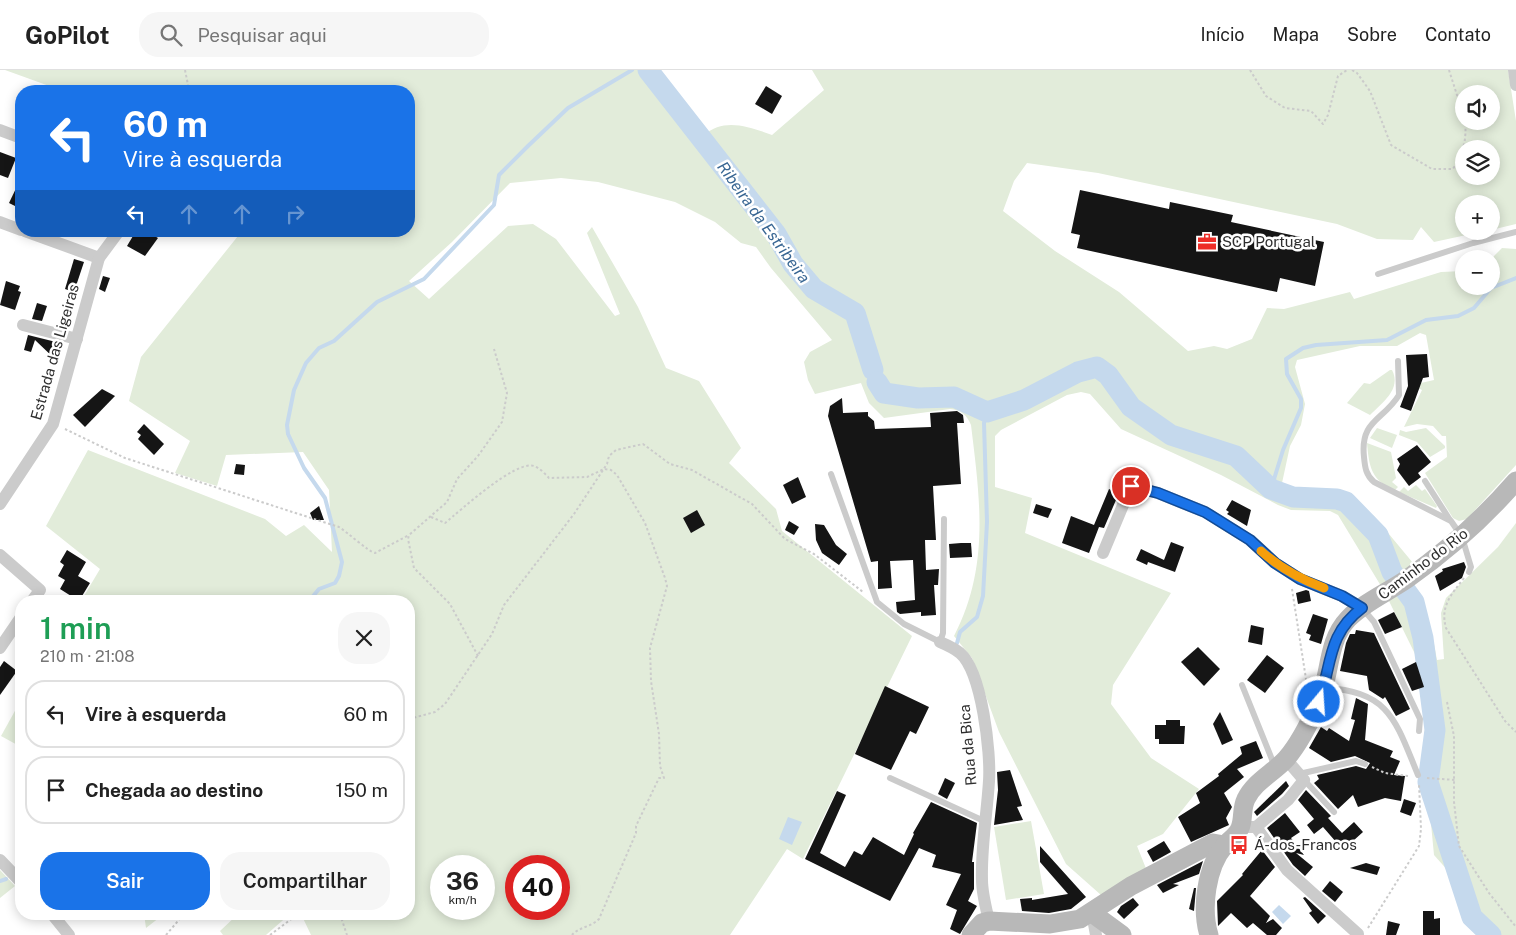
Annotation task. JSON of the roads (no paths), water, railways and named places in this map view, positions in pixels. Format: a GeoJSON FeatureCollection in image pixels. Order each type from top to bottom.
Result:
{"type":"FeatureCollection","features":[{"type":"Feature","properties":{"kind":"street"},"geometry":{"type":"LineString","coordinates":[[1514,70],[1516,85]]}},
{"type":"Feature","properties":{"kind":"street"},"geometry":{"type":"LineString","coordinates":[[0,130],[15,136]]}},
{"type":"Feature","properties":{"kind":"street"},"geometry":{"type":"LineString","coordinates":[[0,222],[15,228]]}},
{"type":"Feature","properties":{"kind":"street"},"geometry":{"type":"LineString","coordinates":[[41,237],[99,258]]}},
{"type":"Feature","properties":{"kind":"street","name":"Estrada das Ligeiras"},"geometry":{"type":"LineString","coordinates":[[0,504],[53,424],[99,258],[115,237]]}},
{"type":"Feature","properties":{"kind":"street"},"geometry":{"type":"LineString","coordinates":[[23,325],[77,339]]}},
{"type":"Feature","properties":{"kind":"street","name":"Caminho do Rio"},"geometry":{"type":"LineString","coordinates":[[1248,827],[1241,813],[1246,799],[1257,785],[1281,764],[1304,731],[1324,688],[1334,642],[1340,628],[1362,608],[1406,580],[1462,537],[1516,481]]}},
{"type":"Feature","properties":{"kind":"street"},"geometry":{"type":"LineString","coordinates":[[1103,553],[1131,486],[1158,493],[1205,512],[1250,540],[1275,563],[1300,579],[1342,596],[1362,608]]}},
{"type":"Feature","properties":{"kind":"street"},"geometry":{"type":"LineString","coordinates":[[0,555],[40,590],[36,595]]}},
{"type":"Feature","properties":{"kind":"street"},"geometry":{"type":"LineString","coordinates":[[0,648],[15,626]]}},
{"type":"Feature","properties":{"kind":"street","name":"Rua da Bica"},"geometry":{"type":"LineString","coordinates":[[940,642],[960,654],[964,659],[975,678],[983,704],[989,780],[984,821],[982,882],[989,921]]}},
{"type":"Feature","properties":{"kind":"street"},"geometry":{"type":"LineString","coordinates":[[971,935],[982,924],[989,921],[1050,924],[1073,921],[1092,913],[1131,886],[1234,837],[1288,800],[1301,777],[1281,764]]}},
{"type":"Feature","properties":{"kind":"street"},"geometry":{"type":"LineString","coordinates":[[1248,827],[1287,870],[1357,934]]}},
{"type":"Feature","properties":{"kind":"street"},"geometry":{"type":"LineString","coordinates":[[1209,935],[1205,918],[1206,894],[1219,844]]}},
{"type":"Feature","properties":{"kind":"street"},"geometry":{"type":"LineString","coordinates":[[0,860],[15,876]]}},
{"type":"Feature","properties":{"kind":"street"},"geometry":{"type":"LineString","coordinates":[[1092,913],[1096,935]]}},
{"type":"Feature","properties":{"kind":"street"},"geometry":{"type":"LineString","coordinates":[[1092,913],[1122,935]]}},
{"type":"Feature","properties":{"kind":"street"},"geometry":{"type":"LineString","coordinates":[[57,920],[69,935]]}},
{"type":"Feature","properties":{"kind":"lane"},"geometry":{"type":"LineString","coordinates":[[1378,274],[1473,243],[1516,232]]}},
{"type":"Feature","properties":{"kind":"lane"},"geometry":{"type":"LineString","coordinates":[[1398,361],[1399,395],[1366,431],[1363,448],[1365,470],[1374,482],[1451,521]]}},
{"type":"Feature","properties":{"kind":"lane"},"geometry":{"type":"LineString","coordinates":[[831,474],[877,602],[904,624],[940,642],[943,633],[944,519]]}},
{"type":"Feature","properties":{"kind":"lane"},"geometry":{"type":"LineString","coordinates":[[1425,481],[1462,537],[1470,567],[1469,572]]}},
{"type":"Feature","properties":{"kind":"lane"},"geometry":{"type":"LineString","coordinates":[[1362,608],[1374,622],[1420,719],[1419,732]]}},
{"type":"Feature","properties":{"kind":"lane"},"geometry":{"type":"LineString","coordinates":[[1242,686],[1281,764]]}},
{"type":"Feature","properties":{"kind":"lane"},"geometry":{"type":"LineString","coordinates":[[1324,688],[1342,689],[1368,695],[1383,706],[1401,734],[1421,776]]}},
{"type":"Feature","properties":{"kind":"lane"},"geometry":{"type":"LineString","coordinates":[[1334,812],[1301,777],[1356,761],[1365,764]]}},
{"type":"Feature","properties":{"kind":"lane"},"geometry":{"type":"LineString","coordinates":[[890,778],[984,821]]}},
{"type":"Feature","properties":{"kind":"water"},"geometry":{"type":"Polygon","coordinates":[[[788,817],[802,822],[792,845],[779,839],[788,817]]]}},
{"type":"Feature","properties":{"kind":"water"},"geometry":{"type":"Polygon","coordinates":[[[1279,905],[1291,916],[1283,924],[1272,912],[1279,905]]]}},
{"type":"Feature","properties":{"kind":"waterway"},"geometry":{"type":"LineString","coordinates":[[314,595],[319,589],[335,583],[339,576],[342,562],[325,498],[304,468],[288,434],[287,425],[294,390],[306,363],[319,348],[334,341],[377,302],[424,279],[494,205],[499,175],[568,108],[632,70]]}},
{"type":"Feature","properties":{"kind":"waterway","name":"Ribeira da Estribeira"},"geometry":{"type":"LineString","coordinates":[[648,70],[776,234],[793,264],[814,289],[855,313],[873,370]]}},
{"type":"Feature","properties":{"kind":"waterway"},"geometry":{"type":"LineString","coordinates":[[1271,489],[1283,450],[1301,408],[1301,399],[1287,374],[1286,359],[1303,348],[1316,345],[1387,340],[1426,320],[1458,316],[1474,308],[1491,288],[1516,278]]}},
{"type":"Feature","properties":{"kind":"waterway","name":"Ribeira da Estribeira"},"geometry":{"type":"LineString","coordinates":[[877,382],[884,393],[918,398],[954,397],[987,412],[1024,400],[1078,372],[1097,367],[1108,375],[1131,407],[1171,435],[1236,456],[1271,489],[1293,497],[1337,499],[1346,502],[1378,535],[1392,572],[1414,602],[1423,638],[1435,730],[1428,782],[1472,917],[1491,935]]}},
{"type":"Feature","properties":{"kind":"waterway"},"geometry":{"type":"LineString","coordinates":[[957,643],[960,632],[977,617],[983,596],[987,522],[984,423],[987,412]]}},
{"type":"Feature","properties":{"kind":"waterway"},"geometry":{"type":"LineString","coordinates":[[0,881],[6,879]]}},
{"type":"Feature","properties":{"kind":"place","name":"SCP Portugal"},"geometry":{"type":"Point","coordinates":[1207,242]}},
{"type":"Feature","properties":{"kind":"place","name":"Á-dos-Francos"},"geometry":{"type":"Point","coordinates":[1239,845]}}]}
